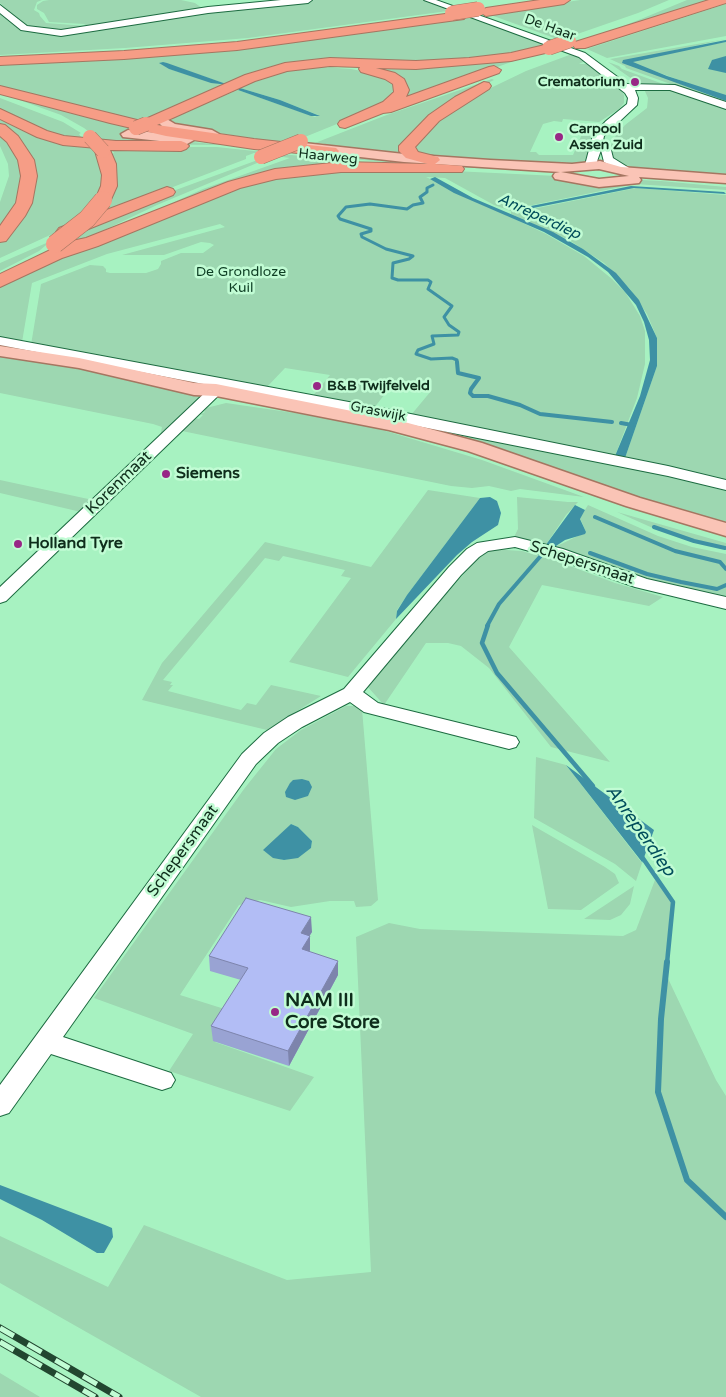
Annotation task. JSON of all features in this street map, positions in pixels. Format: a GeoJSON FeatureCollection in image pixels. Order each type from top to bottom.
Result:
{"type":"FeatureCollection","features":[{"type":"Feature","properties":{"kind":"highway"},"geometry":{"type":"LineString","coordinates":[[479,7],[539,0]]}},
{"type":"Feature","properties":{"kind":"highway"},"geometry":{"type":"LineString","coordinates":[[0,57],[108,52],[235,42],[448,7],[479,7],[564,0]]}},
{"type":"Feature","properties":{"kind":"highway"},"geometry":{"type":"LineString","coordinates":[[0,273],[51,247],[162,205],[270,156],[593,36],[681,0]]}},
{"type":"Feature","properties":{"kind":"highway"},"geometry":{"type":"LineString","coordinates":[[574,43],[722,0]]}},
{"type":"Feature","properties":{"kind":"highway"},"geometry":{"type":"LineString","coordinates":[[0,61],[115,56],[338,34],[448,7]]}},
{"type":"Feature","properties":{"kind":"highway"},"geometry":{"type":"LineString","coordinates":[[432,160],[412,155],[406,151],[407,146],[429,122],[475,91],[553,51]]}},
{"type":"Feature","properties":{"kind":"highway"},"geometry":{"type":"LineString","coordinates":[[165,122],[170,117],[268,71],[307,64],[460,63],[553,51]]}},
{"type":"Feature","properties":{"kind":"highway"},"geometry":{"type":"LineString","coordinates":[[137,129],[233,87],[282,70],[320,66],[365,69],[390,76],[399,82],[402,90],[397,99],[324,135]]}},
{"type":"Feature","properties":{"kind":"highway"},"geometry":{"type":"LineString","coordinates":[[0,90],[158,130],[254,144],[331,151]]}},
{"type":"Feature","properties":{"kind":"highway"},"geometry":{"type":"LineString","coordinates":[[0,96],[35,108],[80,130],[103,151],[108,164],[109,186],[103,200],[87,220],[51,247]]}},
{"type":"Feature","properties":{"kind":"highway"},"geometry":{"type":"LineString","coordinates":[[0,113],[42,134],[80,142],[121,146],[217,146],[270,156]]}},
{"type":"Feature","properties":{"kind":"highway"},"geometry":{"type":"LineString","coordinates":[[0,128],[13,139],[20,150],[26,160],[29,176],[24,203],[13,222],[0,237]]}},
{"type":"Feature","properties":{"kind":"highway"},"geometry":{"type":"LineString","coordinates":[[244,164],[270,156]]}},
{"type":"Feature","properties":{"kind":"highway"},"geometry":{"type":"LineString","coordinates":[[51,247],[92,242],[234,184],[275,174],[341,167],[456,169]]}},
{"type":"Feature","properties":{"kind":"highway"},"geometry":{"type":"LineString","coordinates":[[0,281],[51,247],[103,216],[180,187]]}},
{"type":"Feature","properties":{"kind":"main road","name":"Haarweg"},"geometry":{"type":"LineString","coordinates":[[165,122],[171,127],[331,151],[532,170]]}},
{"type":"Feature","properties":{"kind":"main road","name":"Haarweg"},"geometry":{"type":"LineString","coordinates":[[137,129],[270,156],[456,169],[586,169]]}},
{"type":"Feature","properties":{"kind":"main road"},"geometry":{"type":"LineString","coordinates":[[586,169],[599,183],[623,172]]}},
{"type":"Feature","properties":{"kind":"main road"},"geometry":{"type":"LineString","coordinates":[[586,169],[726,184]]}},
{"type":"Feature","properties":{"kind":"main road"},"geometry":{"type":"LineString","coordinates":[[673,177],[726,178]]}},
{"type":"Feature","properties":{"kind":"main road","name":"Graswijk"},"geometry":{"type":"LineString","coordinates":[[0,347],[9,352],[390,424],[475,447],[633,502],[726,530]]}},
{"type":"Feature","properties":{"kind":"main road","name":"Graswijk"},"geometry":{"type":"LineString","coordinates":[[372,422],[386,428],[501,460],[675,525],[726,540]]}},
{"type":"Feature","properties":{"kind":"street"},"geometry":{"type":"LineString","coordinates":[[0,8],[18,25],[24,28],[54,33],[92,29],[208,10],[308,0]]}},
{"type":"Feature","properties":{"kind":"street","name":"De Haar"},"geometry":{"type":"LineString","coordinates":[[428,0],[590,54],[632,87]]}},
{"type":"Feature","properties":{"kind":"street"},"geometry":{"type":"LineString","coordinates":[[632,87],[671,86],[726,106]]}},
{"type":"Feature","properties":{"kind":"street"},"geometry":{"type":"LineString","coordinates":[[586,169],[591,152],[606,143],[615,129],[641,108],[643,95],[632,87]]}},
{"type":"Feature","properties":{"kind":"street"},"geometry":{"type":"LineString","coordinates":[[586,169],[600,148]]}},
{"type":"Feature","properties":{"kind":"street"},"geometry":{"type":"LineString","coordinates":[[600,148],[608,160],[623,172]]}},
{"type":"Feature","properties":{"kind":"street","name":"Graswijk"},"geometry":{"type":"LineString","coordinates":[[0,341],[381,412],[668,470],[726,485]]}},
{"type":"Feature","properties":{"kind":"street","name":"Korenmaat"},"geometry":{"type":"LineString","coordinates":[[0,597],[216,390]]}},
{"type":"Feature","properties":{"kind":"street","name":"Schepersmaat"},"geometry":{"type":"LineString","coordinates":[[0,1104],[249,759],[271,738],[295,722],[351,693],[455,570],[473,553],[483,547],[515,542],[557,553],[641,583],[726,603]]}},
{"type":"Feature","properties":{"kind":"street"},"geometry":{"type":"LineString","coordinates":[[351,693],[371,708],[509,742]]}},
{"type":"Feature","properties":{"kind":"street"},"geometry":{"type":"LineString","coordinates":[[46,1042],[162,1080]]}},
{"type":"Feature","properties":{"kind":"green space"},"geometry":{"type":"Polygon","coordinates":[[[0,0],[42,0],[37,2],[34,10],[39,13],[46,23],[87,26],[84,24],[49,22],[44,13],[37,9],[37,5],[49,0],[181,0],[195,3],[202,8],[87,29],[46,31],[23,25],[0,3],[0,0]]]}},
{"type":"Feature","properties":{"kind":"green space"},"geometry":{"type":"Polygon","coordinates":[[[315,0],[424,0],[450,9],[444,9],[448,11],[248,38],[125,48],[0,55],[0,12],[21,29],[45,33],[208,11],[315,0]]]}},
{"type":"Feature","properties":{"kind":"green space"},"geometry":{"type":"Polygon","coordinates":[[[580,0],[669,0],[638,13],[560,40],[488,14],[580,0]]]}},
{"type":"Feature","properties":{"kind":"green space"},"geometry":{"type":"Polygon","coordinates":[[[687,0],[718,0],[603,34],[641,19],[687,0]]]}},
{"type":"Feature","properties":{"kind":"green space"},"geometry":{"type":"Polygon","coordinates":[[[726,4],[726,36],[607,58],[587,49],[726,4]]]}},
{"type":"Feature","properties":{"kind":"green space"},"geometry":{"type":"Polygon","coordinates":[[[468,17],[548,45],[469,61],[306,62],[229,85],[162,62],[160,63],[169,69],[226,86],[143,124],[0,87],[0,64],[83,60],[468,17]]]}},
{"type":"Feature","properties":{"kind":"green space"},"geometry":{"type":"Polygon","coordinates":[[[726,39],[622,62],[726,101],[726,104],[626,68],[610,59],[726,39]]]}},
{"type":"Feature","properties":{"kind":"green space"},"geometry":{"type":"Polygon","coordinates":[[[726,42],[726,97],[627,61],[637,59],[726,42]]]}},
{"type":"Feature","properties":{"kind":"green space"},"geometry":{"type":"Polygon","coordinates":[[[572,54],[587,60],[579,64],[589,64],[620,89],[624,95],[624,103],[619,109],[599,122],[563,119],[562,122],[554,121],[543,124],[530,152],[536,152],[539,155],[573,155],[585,127],[597,128],[599,129],[594,136],[587,160],[584,162],[535,165],[420,155],[413,146],[432,126],[472,97],[526,71],[572,54]]]}},
{"type":"Feature","properties":{"kind":"green space"},"geometry":{"type":"Polygon","coordinates":[[[525,57],[392,105],[407,88],[368,68],[352,66],[424,66],[525,57]]]}},
{"type":"Feature","properties":{"kind":"green space"},"geometry":{"type":"Polygon","coordinates":[[[608,62],[622,69],[666,85],[639,84],[608,62]]]}},
{"type":"Feature","properties":{"kind":"green space"},"geometry":{"type":"Polygon","coordinates":[[[323,67],[351,69],[382,75],[397,86],[398,94],[364,113],[295,141],[281,143],[175,126],[169,122],[175,117],[238,90],[315,117],[318,115],[280,100],[240,88],[289,70],[323,67]]]}},
{"type":"Feature","properties":{"kind":"green space"},"geometry":{"type":"Polygon","coordinates":[[[492,79],[494,80],[477,88],[401,151],[400,155],[316,147],[325,143],[315,143],[384,116],[492,79]]]}},
{"type":"Feature","properties":{"kind":"green space"},"geometry":{"type":"Polygon","coordinates":[[[644,89],[670,89],[726,108],[726,176],[630,168],[610,156],[611,145],[615,137],[625,125],[647,108],[648,98],[644,89]]]}},
{"type":"Feature","properties":{"kind":"green space"},"geometry":{"type":"Polygon","coordinates":[[[0,91],[135,126],[120,135],[223,145],[105,144],[84,128],[61,115],[0,93],[0,91]]]}},
{"type":"Feature","properties":{"kind":"green space"},"geometry":{"type":"Polygon","coordinates":[[[0,98],[63,122],[81,133],[79,134],[81,137],[79,141],[51,135],[0,111],[0,98]]]}},
{"type":"Feature","properties":{"kind":"green space"},"geometry":{"type":"Polygon","coordinates":[[[0,114],[42,135],[131,147],[217,147],[384,165],[270,174],[90,240],[203,189],[290,158],[254,153],[246,156],[246,159],[100,215],[112,199],[110,198],[111,154],[114,153],[110,147],[100,153],[105,188],[72,225],[0,258],[0,242],[33,177],[0,126],[0,114]]]}},
{"type":"Feature","properties":{"kind":"green space"},"geometry":{"type":"Polygon","coordinates":[[[140,131],[567,169],[567,172],[451,167],[362,160],[150,136],[140,131]]]}},
{"type":"Feature","properties":{"kind":"green space"},"geometry":{"type":"Polygon","coordinates":[[[0,134],[8,142],[22,167],[21,195],[0,231],[0,202],[9,176],[8,164],[0,146],[0,134]]]}},
{"type":"Feature","properties":{"kind":"green space"},"geometry":{"type":"Polygon","coordinates":[[[263,158],[269,158],[157,205],[56,253],[86,230],[154,198],[263,158]]]}},
{"type":"Feature","properties":{"kind":"green space","name":"De Grondloze Kuil"},"geometry":{"type":"Polygon","coordinates":[[[412,169],[661,181],[726,187],[726,190],[635,184],[513,209],[518,212],[636,188],[726,195],[726,481],[677,468],[625,458],[657,366],[657,338],[647,314],[630,289],[604,263],[569,240],[511,214],[511,211],[494,205],[445,178],[426,177],[546,234],[584,256],[625,292],[640,316],[645,331],[645,364],[637,398],[615,456],[411,415],[431,391],[392,385],[374,408],[312,397],[330,375],[285,368],[266,388],[31,345],[41,284],[90,265],[103,266],[106,272],[110,273],[146,273],[158,269],[161,261],[181,253],[203,253],[214,245],[201,242],[164,255],[122,255],[225,227],[220,224],[107,254],[32,283],[22,342],[0,339],[0,286],[49,262],[221,191],[283,174],[412,169]]]}},
{"type":"Feature","properties":{"kind":"green space"},"geometry":{"type":"Polygon","coordinates":[[[51,241],[39,251],[0,271],[0,263],[51,241]]]}},
{"type":"Feature","properties":{"kind":"green space"},"geometry":{"type":"Polygon","coordinates":[[[0,353],[41,359],[197,393],[200,397],[160,437],[162,427],[153,424],[0,393],[0,353]]]}},
{"type":"Feature","properties":{"kind":"green space"},"geometry":{"type":"Polygon","coordinates":[[[226,403],[343,420],[389,432],[482,460],[584,497],[520,489],[511,491],[489,486],[472,488],[451,486],[182,431],[195,418],[199,419],[203,415],[199,414],[204,413],[206,408],[226,403]]]}},
{"type":"Feature","properties":{"kind":"green space"},"geometry":{"type":"Polygon","coordinates":[[[393,417],[664,475],[726,491],[726,528],[393,417]]]}},
{"type":"Feature","properties":{"kind":"green space"},"geometry":{"type":"Polygon","coordinates":[[[0,480],[93,500],[81,512],[0,493],[0,480]]]}},
{"type":"Feature","properties":{"kind":"green space"},"geometry":{"type":"Polygon","coordinates":[[[428,490],[480,498],[407,595],[397,610],[396,619],[348,677],[289,662],[351,578],[341,576],[345,570],[283,556],[279,561],[265,558],[163,680],[172,682],[170,685],[173,685],[168,691],[241,710],[247,703],[256,705],[271,685],[321,696],[267,730],[142,700],[162,663],[265,542],[371,567],[428,490]]]}},
{"type":"Feature","properties":{"kind":"green space"},"geometry":{"type":"Polygon","coordinates":[[[517,497],[578,502],[566,515],[545,546],[513,539],[518,529],[517,497]]]}},
{"type":"Feature","properties":{"kind":"green space"},"geometry":{"type":"Polygon","coordinates":[[[588,505],[658,536],[692,547],[726,554],[726,596],[719,597],[660,584],[553,548],[586,532],[580,518],[588,505]]]}},
{"type":"Feature","properties":{"kind":"green space"},"geometry":{"type":"Polygon","coordinates":[[[617,512],[726,543],[726,549],[655,529],[617,512]]]}},
{"type":"Feature","properties":{"kind":"green space"},"geometry":{"type":"Polygon","coordinates":[[[485,550],[522,551],[557,561],[615,583],[663,597],[649,606],[542,585],[509,647],[610,762],[551,747],[489,668],[461,646],[448,643],[426,643],[384,705],[366,685],[485,550]]]}},
{"type":"Feature","properties":{"kind":"green space"},"geometry":{"type":"Polygon","coordinates":[[[346,706],[362,709],[378,900],[371,906],[356,907],[354,901],[330,901],[291,907],[260,900],[239,905],[180,995],[234,1012],[215,1042],[314,1077],[290,1111],[169,1071],[193,1034],[94,998],[244,789],[276,749],[301,730],[346,706]],[[291,824],[264,851],[283,860],[298,857],[311,848],[312,841],[298,827],[291,824]]]}},
{"type":"Feature","properties":{"kind":"green space"},"geometry":{"type":"Polygon","coordinates":[[[536,757],[566,765],[642,863],[636,881],[615,864],[534,818],[536,757]]]}},
{"type":"Feature","properties":{"kind":"green space"},"geometry":{"type":"Polygon","coordinates":[[[532,825],[605,867],[615,874],[619,883],[581,910],[548,909],[532,825]]]}},
{"type":"Feature","properties":{"kind":"green space"},"geometry":{"type":"Polygon","coordinates":[[[655,880],[673,902],[664,970],[716,1080],[726,1096],[726,1397],[201,1397],[0,1283],[0,1236],[108,1287],[144,1225],[287,1280],[371,1272],[356,937],[389,923],[420,929],[623,936],[636,930],[655,880]]]}},
{"type":"Feature","properties":{"kind":"green space"},"geometry":{"type":"Polygon","coordinates":[[[634,886],[630,904],[621,915],[610,920],[584,919],[634,886]]]}},
{"type":"Feature","properties":{"kind":"green space"},"geometry":{"type":"Polygon","coordinates":[[[0,1373],[40,1397],[0,1397],[0,1373]]]}},
{"type":"Feature","properties":{"kind":"water"},"geometry":{"type":"Polygon","coordinates":[[[726,40],[726,42],[633,62],[667,76],[726,95],[726,101],[622,63],[623,60],[726,40]]]}},
{"type":"Feature","properties":{"kind":"water"},"geometry":{"type":"Polygon","coordinates":[[[726,56],[726,73],[708,69],[712,60],[726,56]]]}},
{"type":"Feature","properties":{"kind":"water"},"geometry":{"type":"Polygon","coordinates":[[[163,62],[229,85],[211,83],[169,69],[159,63],[163,62]]]}},
{"type":"Feature","properties":{"kind":"water"},"geometry":{"type":"Polygon","coordinates":[[[240,88],[280,100],[320,116],[311,116],[238,90],[240,88]]]}},
{"type":"Feature","properties":{"kind":"water"},"geometry":{"type":"Polygon","coordinates":[[[435,177],[473,198],[553,232],[583,249],[616,273],[639,300],[657,338],[657,366],[625,458],[615,456],[640,396],[650,360],[649,340],[644,322],[636,305],[608,272],[588,257],[544,232],[454,193],[430,179],[435,177]]]}},
{"type":"Feature","properties":{"kind":"water"},"geometry":{"type":"Polygon","coordinates":[[[631,186],[724,192],[726,194],[634,188],[518,211],[516,209],[631,186]]]}},
{"type":"Feature","properties":{"kind":"water"},"geometry":{"type":"Polygon","coordinates":[[[490,497],[497,501],[501,513],[498,525],[472,542],[457,555],[396,619],[397,611],[407,595],[480,498],[490,497]]]}},
{"type":"Feature","properties":{"kind":"water"},"geometry":{"type":"Polygon","coordinates":[[[575,505],[585,510],[580,519],[586,532],[585,534],[565,540],[553,548],[545,546],[575,505]]]}},
{"type":"Feature","properties":{"kind":"water"},"geometry":{"type":"Polygon","coordinates":[[[566,765],[654,830],[642,863],[642,862],[566,765]]]}},
{"type":"Feature","properties":{"kind":"water"},"geometry":{"type":"Polygon","coordinates":[[[302,779],[309,781],[312,787],[308,796],[295,800],[286,797],[285,792],[290,783],[293,780],[302,779]]]}},
{"type":"Feature","properties":{"kind":"water"},"geometry":{"type":"Polygon","coordinates":[[[291,824],[298,827],[312,841],[311,848],[298,858],[284,860],[273,858],[263,850],[291,824]]]}},
{"type":"Feature","properties":{"kind":"water"},"geometry":{"type":"Polygon","coordinates":[[[0,1185],[112,1228],[113,1237],[104,1253],[97,1253],[42,1220],[0,1199],[0,1185]]]}},
{"type":"Feature","properties":{"kind":"building","name":"NAM III Core Store"},"geometry":{"type":"Polygon","coordinates":[[[246,898],[311,917],[301,933],[310,936],[302,949],[338,961],[288,1051],[211,1026],[248,968],[209,956],[246,898]]]}},
{"type":"Feature","properties":{"kind":"waterway"},"geometry":{"type":"LineString","coordinates":[[433,185],[427,188],[427,192],[420,197],[423,203],[413,205],[407,209],[370,204],[346,207],[338,216],[340,219],[371,229],[371,231],[361,234],[362,237],[386,249],[413,256],[409,259],[393,263],[392,278],[398,280],[428,280],[431,282],[428,289],[452,306],[444,317],[449,325],[459,332],[458,335],[432,336],[434,344],[418,350],[416,354],[431,359],[452,358],[457,360],[457,362]]}},
{"type":"Feature","properties":{"kind":"waterway"},"geometry":{"type":"LineString","coordinates":[[457,362],[458,373],[479,378],[471,389],[470,393],[473,396],[488,396],[520,405],[540,414],[612,422]]}},
{"type":"Feature","properties":{"kind":"waterway"},"geometry":{"type":"LineString","coordinates":[[621,423],[632,425]]}},
{"type":"Feature","properties":{"kind":"waterway"},"geometry":{"type":"LineString","coordinates":[[595,517],[675,551],[720,562],[726,569]]}},
{"type":"Feature","properties":{"kind":"waterway"},"geometry":{"type":"LineString","coordinates":[[654,527],[694,541],[725,548]]}},
{"type":"Feature","properties":{"kind":"waterway","name":"Anreperdiep"},"geometry":{"type":"LineString","coordinates":[[487,626],[499,604],[545,551]]}},
{"type":"Feature","properties":{"kind":"waterway"},"geometry":{"type":"LineString","coordinates":[[590,553],[647,574],[717,589],[726,585]]}},
{"type":"Feature","properties":{"kind":"waterway","name":"Anreperdiep"},"geometry":{"type":"LineString","coordinates":[[488,625],[482,643],[497,673],[593,786]]}},
{"type":"Feature","properties":{"kind":"waterway","name":"Anreperdiep"},"geometry":{"type":"LineString","coordinates":[[640,854],[673,902],[667,963]]}},
{"type":"Feature","properties":{"kind":"waterway","name":"Anreperdiep"},"geometry":{"type":"LineString","coordinates":[[667,962],[661,1019],[658,1092],[687,1180],[726,1217]]}},
{"type":"Feature","properties":{"kind":"railway"},"geometry":{"type":"LineString","coordinates":[[0,1328],[119,1397]]}},
{"type":"Feature","properties":{"kind":"railway"},"geometry":{"type":"LineString","coordinates":[[0,1342],[95,1397]]}},
{"type":"Feature","properties":{"kind":"place","name":"Crematorium"},"geometry":{"type":"Point","coordinates":[635,82]}},
{"type":"Feature","properties":{"kind":"place","name":"Carpool Assen Zuid"},"geometry":{"type":"Point","coordinates":[559,137]}},
{"type":"Feature","properties":{"kind":"place","name":"B&B Twijfelveld"},"geometry":{"type":"Point","coordinates":[317,386]}},
{"type":"Feature","properties":{"kind":"place","name":"Siemens"},"geometry":{"type":"Point","coordinates":[166,474]}},
{"type":"Feature","properties":{"kind":"place","name":"Holland Tyre"},"geometry":{"type":"Point","coordinates":[18,544]}},
{"type":"Feature","properties":{"kind":"place","name":"NAM III Core Store"},"geometry":{"type":"Point","coordinates":[275,1012]}}]}
